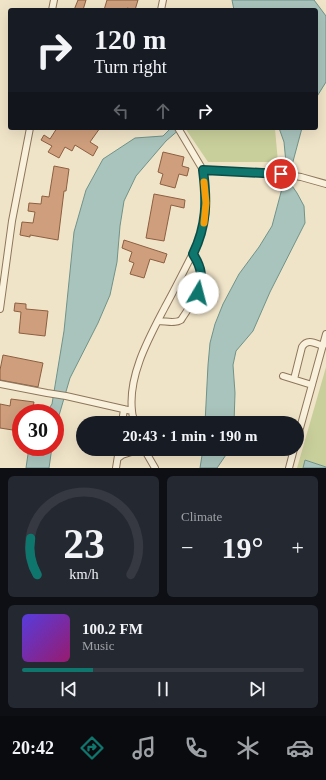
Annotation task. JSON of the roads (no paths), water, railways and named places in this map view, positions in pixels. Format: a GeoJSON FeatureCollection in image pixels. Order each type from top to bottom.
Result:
{"type":"FeatureCollection","features":[{"type":"Feature","properties":{"kind":"street"},"geometry":{"type":"LineString","coordinates":[[0,309],[12,221],[30,130]]}},
{"type":"Feature","properties":{"kind":"street"},"geometry":{"type":"LineString","coordinates":[[133,416],[132,411],[134,383],[146,345],[193,254],[205,217],[206,198],[203,170],[179,130]]}},
{"type":"Feature","properties":{"kind":"street"},"geometry":{"type":"LineString","coordinates":[[203,170],[281,174],[326,184]]}},
{"type":"Feature","properties":{"kind":"street"},"geometry":{"type":"LineString","coordinates":[[158,321],[175,322],[181,320],[198,293],[201,283],[201,271],[193,254]]}},
{"type":"Feature","properties":{"kind":"street"},"geometry":{"type":"LineString","coordinates":[[303,416],[326,334]]}},
{"type":"Feature","properties":{"kind":"street"},"geometry":{"type":"LineString","coordinates":[[294,379],[304,344],[310,342],[323,346]]}},
{"type":"Feature","properties":{"kind":"street"},"geometry":{"type":"LineString","coordinates":[[283,376],[312,385]]}},
{"type":"Feature","properties":{"kind":"street"},"geometry":{"type":"LineString","coordinates":[[0,384],[66,396],[132,411]]}},
{"type":"Feature","properties":{"kind":"street"},"geometry":{"type":"LineString","coordinates":[[123,416],[124,409]]}},
{"type":"Feature","properties":{"kind":"street"},"geometry":{"type":"LineString","coordinates":[[116,468],[118,458],[122,456]]}},
{"type":"Feature","properties":{"kind":"street"},"geometry":{"type":"LineString","coordinates":[[147,456],[155,468]]}},
{"type":"Feature","properties":{"kind":"street"},"geometry":{"type":"LineString","coordinates":[[289,468],[292,456]]}},
{"type":"Feature","properties":{"kind":"water"},"geometry":{"type":"Polygon","coordinates":[[[232,0],[314,0],[326,16],[326,82],[318,95],[318,8],[234,8],[232,0]]]}},
{"type":"Feature","properties":{"kind":"water"},"geometry":{"type":"Polygon","coordinates":[[[169,130],[179,130],[166,141],[136,176],[124,201],[117,262],[110,295],[98,323],[70,378],[62,404],[52,404],[64,331],[74,232],[86,190],[103,159],[135,138],[163,136],[169,130]]]}},
{"type":"Feature","properties":{"kind":"water"},"geometry":{"type":"Polygon","coordinates":[[[280,130],[301,130],[288,180],[304,206],[305,223],[270,292],[253,331],[236,351],[233,365],[235,393],[234,416],[205,416],[210,343],[215,324],[223,304],[239,274],[272,226],[284,181],[286,163],[284,142],[280,130]]]}},
{"type":"Feature","properties":{"kind":"water"},"geometry":{"type":"Polygon","coordinates":[[[28,456],[51,456],[49,468],[26,468],[28,456]]]}},
{"type":"Feature","properties":{"kind":"water"},"geometry":{"type":"Polygon","coordinates":[[[202,456],[225,456],[217,468],[200,468],[202,456]]]}},
{"type":"Feature","properties":{"kind":"water"},"geometry":{"type":"Polygon","coordinates":[[[305,460],[326,467],[326,468],[303,468],[305,460]]]}}]}
